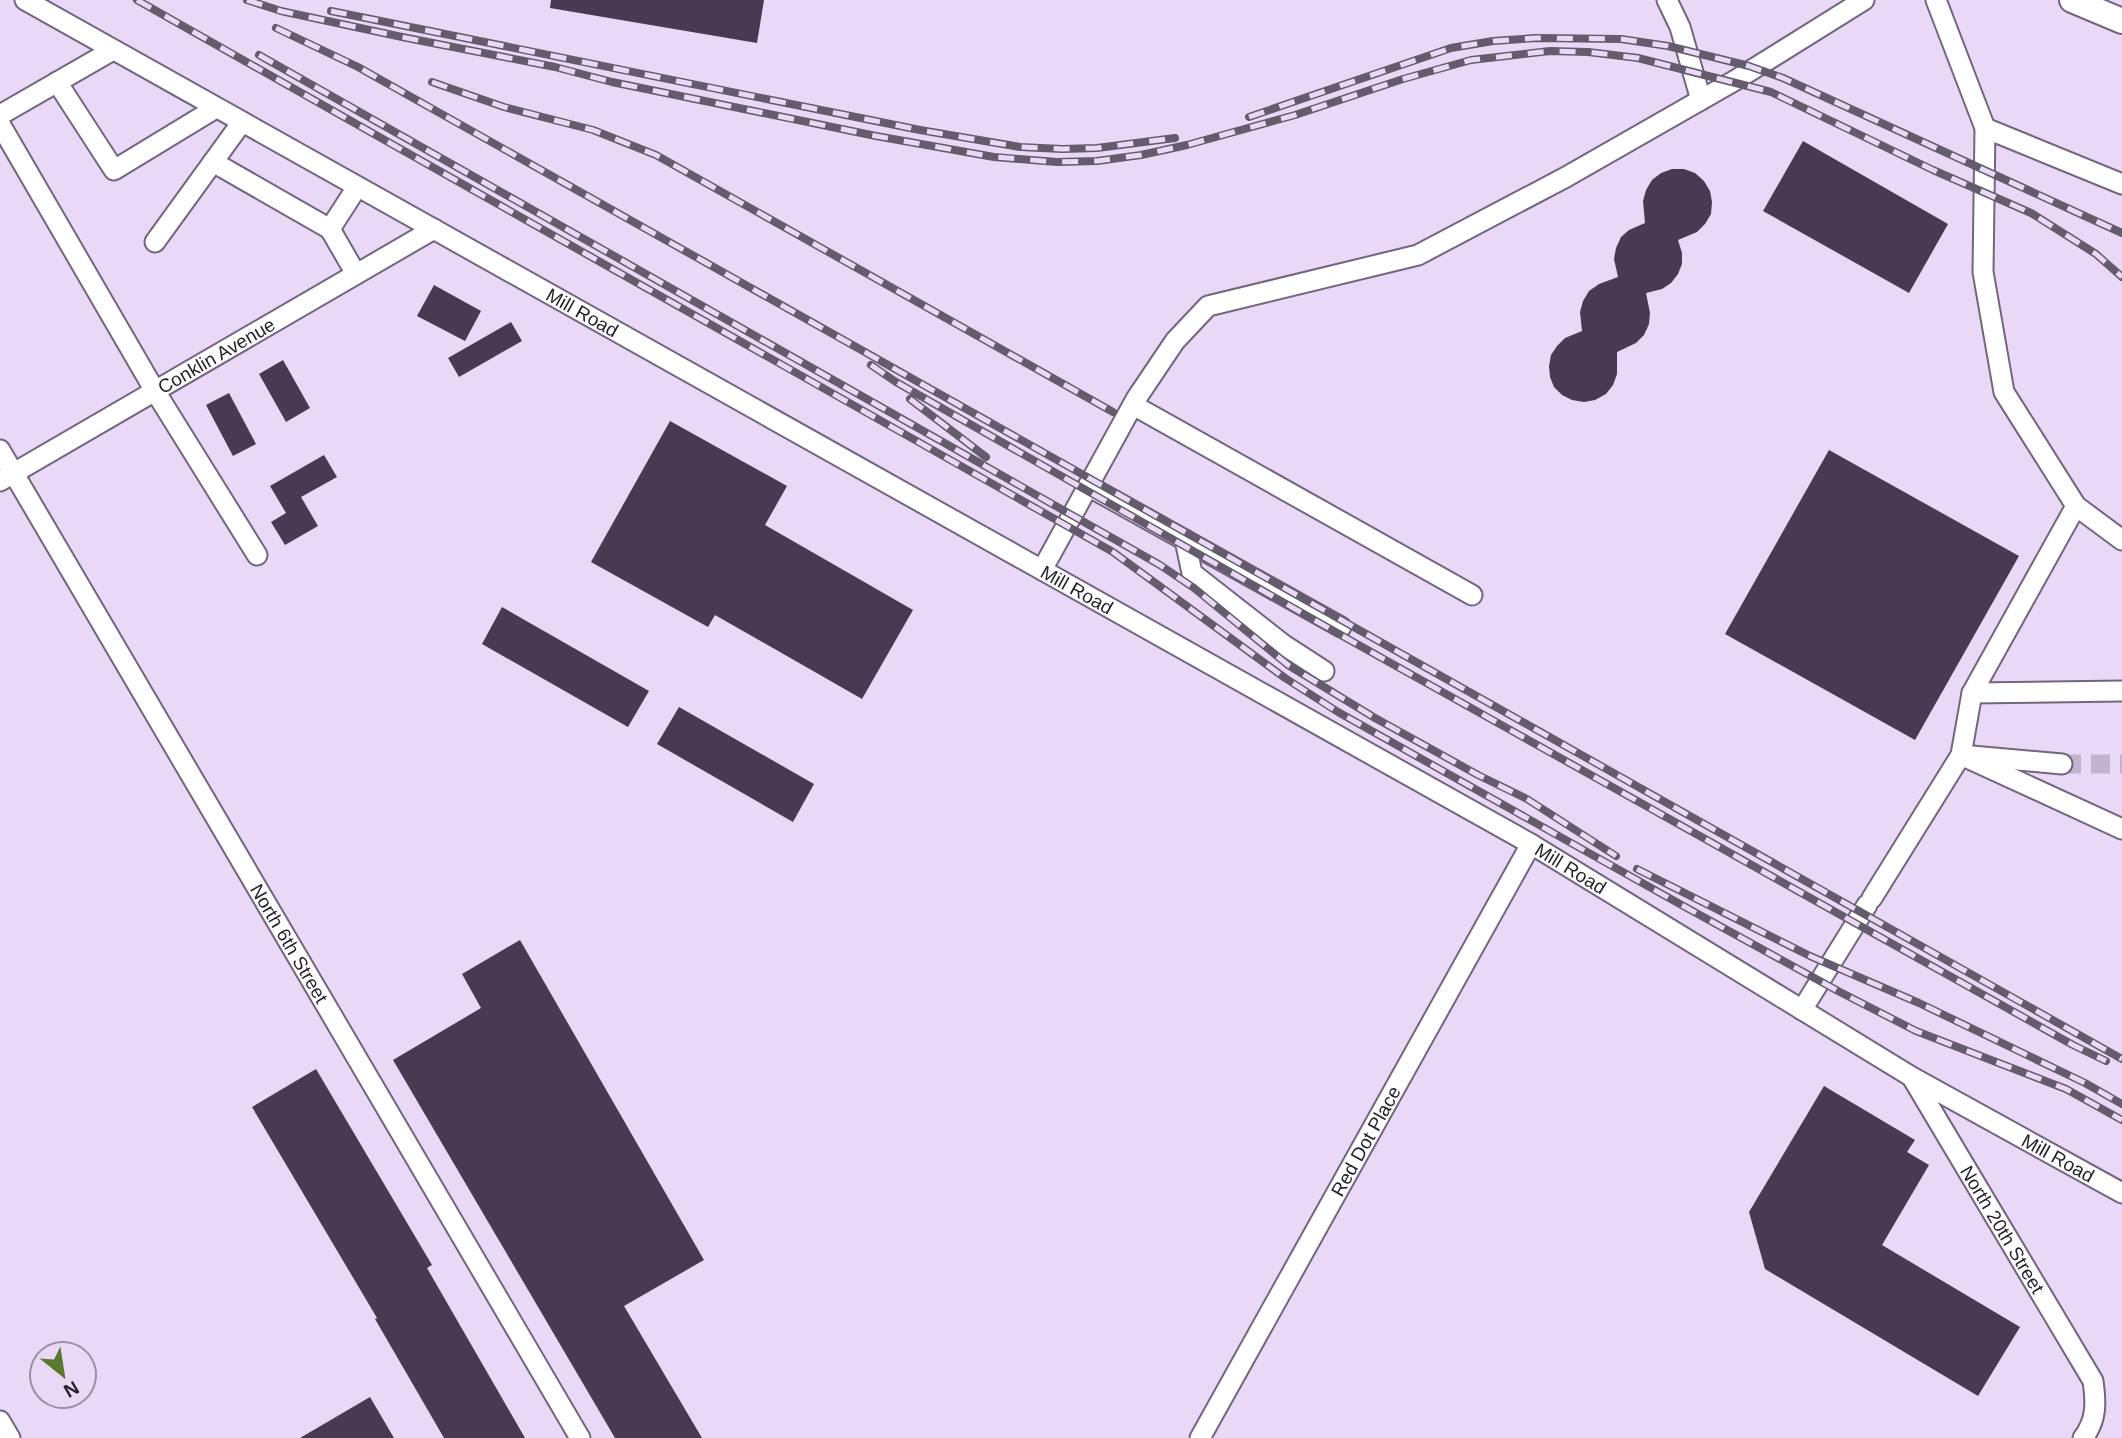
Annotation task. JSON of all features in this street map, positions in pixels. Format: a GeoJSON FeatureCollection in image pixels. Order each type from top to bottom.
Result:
{"type":"FeatureCollection","features":[{"type":"Feature","properties":{"kind":"main road"},"geometry":{"type":"LineString","coordinates":[[2072,0],[2122,21]]}},
{"type":"Feature","properties":{"kind":"street","name":"Mill Road"},"geometry":{"type":"LineString","coordinates":[[24,0],[1531,844],[1912,1077],[2122,1193]]}},
{"type":"Feature","properties":{"kind":"street"},"geometry":{"type":"LineString","coordinates":[[1667,0],[1680,27],[1701,100]]}},
{"type":"Feature","properties":{"kind":"street"},"geometry":{"type":"LineString","coordinates":[[1042,570],[1133,405],[1175,341],[1208,306],[1418,255],[1566,177],[1756,69],[1864,0]]}},
{"type":"Feature","properties":{"kind":"street"},"geometry":{"type":"LineString","coordinates":[[1937,0],[1985,128],[1983,272],[2004,391],[2076,506],[2122,540]]}},
{"type":"Feature","properties":{"kind":"street"},"geometry":{"type":"LineString","coordinates":[[0,115],[113,50]]}},
{"type":"Feature","properties":{"kind":"street"},"geometry":{"type":"LineString","coordinates":[[57,82],[114,170],[216,108]]}},
{"type":"Feature","properties":{"kind":"street"},"geometry":{"type":"LineString","coordinates":[[155,242],[242,122]]}},
{"type":"Feature","properties":{"kind":"street"},"geometry":{"type":"LineString","coordinates":[[0,124],[155,391],[257,555]]}},
{"type":"Feature","properties":{"kind":"street"},"geometry":{"type":"LineString","coordinates":[[1985,128],[2122,184]]}},
{"type":"Feature","properties":{"kind":"street"},"geometry":{"type":"LineString","coordinates":[[213,162],[330,229],[356,274]]}},
{"type":"Feature","properties":{"kind":"street"},"geometry":{"type":"LineString","coordinates":[[330,229],[358,187]]}},
{"type":"Feature","properties":{"kind":"street","name":"Conklin Avenue"},"geometry":{"type":"LineString","coordinates":[[7,477],[434,229]]}},
{"type":"Feature","properties":{"kind":"street"},"geometry":{"type":"LineString","coordinates":[[1133,405],[1472,595]]}},
{"type":"Feature","properties":{"kind":"street","name":"North 6th Street"},"geometry":{"type":"LineString","coordinates":[[0,450],[7,477],[580,1438]]}},
{"type":"Feature","properties":{"kind":"street"},"geometry":{"type":"LineString","coordinates":[[1088,486],[1341,627]]}},
{"type":"Feature","properties":{"kind":"street"},"geometry":{"type":"LineString","coordinates":[[1802,1010],[1961,755],[1972,693],[2076,506]]}},
{"type":"Feature","properties":{"kind":"street"},"geometry":{"type":"LineString","coordinates":[[1185,540],[1192,573],[1284,645],[1324,671]]}},
{"type":"Feature","properties":{"kind":"street"},"geometry":{"type":"LineString","coordinates":[[1972,693],[2122,691]]}},
{"type":"Feature","properties":{"kind":"street"},"geometry":{"type":"LineString","coordinates":[[1961,755],[2062,764]]}},
{"type":"Feature","properties":{"kind":"street"},"geometry":{"type":"LineString","coordinates":[[1961,755],[2122,829]]}},
{"type":"Feature","properties":{"kind":"street","name":"Red Dot Place"},"geometry":{"type":"LineString","coordinates":[[1200,1438],[1531,844]]}},
{"type":"Feature","properties":{"kind":"street","name":"North 20th Street"},"geometry":{"type":"LineString","coordinates":[[1912,1077],[2093,1381],[2096,1407],[2090,1430],[2083,1438]]}},
{"type":"Feature","properties":{"kind":"street"},"geometry":{"type":"LineString","coordinates":[[0,1421],[10,1438]]}},
{"type":"Feature","properties":{"kind":"building"},"geometry":{"type":"Polygon","coordinates":[[[551,0],[764,0],[757,43],[550,8],[551,0]]]}},
{"type":"Feature","properties":{"kind":"building"},"geometry":{"type":"Polygon","coordinates":[[[1803,141],[1948,224],[1909,293],[1763,211],[1803,141]]]}},
{"type":"Feature","properties":{"kind":"building"},"geometry":{"type":"Polygon","coordinates":[[[1672,169],[1695,173],[1704,181],[1710,191],[1711,214],[1697,232],[1678,240],[1682,264],[1671,283],[1662,289],[1646,293],[1649,324],[1636,343],[1617,352],[1617,374],[1613,385],[1606,394],[1595,400],[1572,400],[1554,387],[1550,377],[1551,355],[1565,338],[1582,331],[1580,312],[1589,291],[1618,277],[1614,259],[1621,237],[1645,223],[1643,201],[1646,190],[1652,180],[1672,169]]]}},
{"type":"Feature","properties":{"kind":"building"},"geometry":{"type":"Polygon","coordinates":[[[434,285],[481,311],[465,341],[417,316],[434,285]]]}},
{"type":"Feature","properties":{"kind":"building"},"geometry":{"type":"Polygon","coordinates":[[[511,322],[522,341],[459,377],[448,358],[511,322]]]}},
{"type":"Feature","properties":{"kind":"building"},"geometry":{"type":"Polygon","coordinates":[[[283,360],[310,408],[286,422],[259,374],[283,360]]]}},
{"type":"Feature","properties":{"kind":"building"},"geometry":{"type":"Polygon","coordinates":[[[229,393],[256,444],[233,456],[206,405],[229,393]]]}},
{"type":"Feature","properties":{"kind":"building"},"geometry":{"type":"Polygon","coordinates":[[[670,421],[787,486],[765,525],[913,610],[862,699],[715,615],[708,627],[591,562],[670,421]]]}},
{"type":"Feature","properties":{"kind":"building"},"geometry":{"type":"Polygon","coordinates":[[[1829,450],[2019,556],[1915,740],[1725,634],[1829,450]]]}},
{"type":"Feature","properties":{"kind":"building"},"geometry":{"type":"Polygon","coordinates":[[[324,455],[337,477],[301,497],[318,526],[285,545],[271,522],[286,513],[270,486],[324,455]]]}},
{"type":"Feature","properties":{"kind":"building"},"geometry":{"type":"Polygon","coordinates":[[[502,607],[649,691],[628,727],[482,644],[502,607]]]}},
{"type":"Feature","properties":{"kind":"building"},"geometry":{"type":"Polygon","coordinates":[[[679,707],[814,784],[793,822],[657,744],[679,707]]]}},
{"type":"Feature","properties":{"kind":"building"},"geometry":{"type":"Polygon","coordinates":[[[520,940],[704,1260],[624,1306],[702,1438],[615,1438],[393,1060],[481,1008],[462,974],[520,940]]]}},
{"type":"Feature","properties":{"kind":"building"},"geometry":{"type":"Polygon","coordinates":[[[316,1069],[432,1265],[427,1268],[525,1438],[444,1438],[375,1319],[377,1318],[252,1107],[316,1069]]]}},
{"type":"Feature","properties":{"kind":"building"},"geometry":{"type":"Polygon","coordinates":[[[1824,1086],[1915,1140],[1907,1152],[1929,1165],[1882,1245],[2020,1327],[1978,1396],[1765,1269],[1749,1212],[1824,1086]]]}},
{"type":"Feature","properties":{"kind":"building"},"geometry":{"type":"Polygon","coordinates":[[[370,1397],[394,1438],[300,1438],[370,1397]]]}},
{"type":"Feature","properties":{"kind":"tunnel"},"geometry":{"type":"LineString","coordinates":[[2062,764],[2122,764]]}},
{"type":"Feature","properties":{"kind":"railway"},"geometry":{"type":"LineString","coordinates":[[137,0],[1113,552],[1285,678],[1338,712],[1838,991],[1916,1031],[2066,1089],[2122,1120]]}},
{"type":"Feature","properties":{"kind":"railway"},"geometry":{"type":"LineString","coordinates":[[247,0],[281,11],[876,136],[994,157],[1057,162],[1097,161],[1187,145],[1295,115],[1403,79],[1471,60],[1550,51],[1638,58],[1771,92],[1933,170],[2031,213],[2096,254],[2122,277]]}},
{"type":"Feature","properties":{"kind":"railway"},"geometry":{"type":"LineString","coordinates":[[331,11],[920,130],[1020,147],[1097,148],[1175,138]]}},
{"type":"Feature","properties":{"kind":"railway"},"geometry":{"type":"LineString","coordinates":[[276,28],[358,67],[2122,1059]]}},
{"type":"Feature","properties":{"kind":"railway"},"geometry":{"type":"LineString","coordinates":[[1249,117],[1451,48],[1536,38],[1621,39],[1668,46],[1749,66],[1783,78],[2122,233]]}},
{"type":"Feature","properties":{"kind":"railway"},"geometry":{"type":"LineString","coordinates":[[259,55],[1160,565],[1194,588],[1288,665],[1375,718],[1527,799],[1616,856]]}},
{"type":"Feature","properties":{"kind":"railway"},"geometry":{"type":"LineString","coordinates":[[432,82],[504,107],[593,130],[656,155],[1113,412]]}},
{"type":"Feature","properties":{"kind":"railway"},"geometry":{"type":"LineString","coordinates":[[871,365],[896,382],[1339,634],[2106,1061]]}},
{"type":"Feature","properties":{"kind":"railway"},"geometry":{"type":"LineString","coordinates":[[910,399],[986,457]]}},
{"type":"Feature","properties":{"kind":"railway"},"geometry":{"type":"LineString","coordinates":[[1637,869],[1810,956],[1919,1003],[2085,1083],[2122,1104]]}}]}
